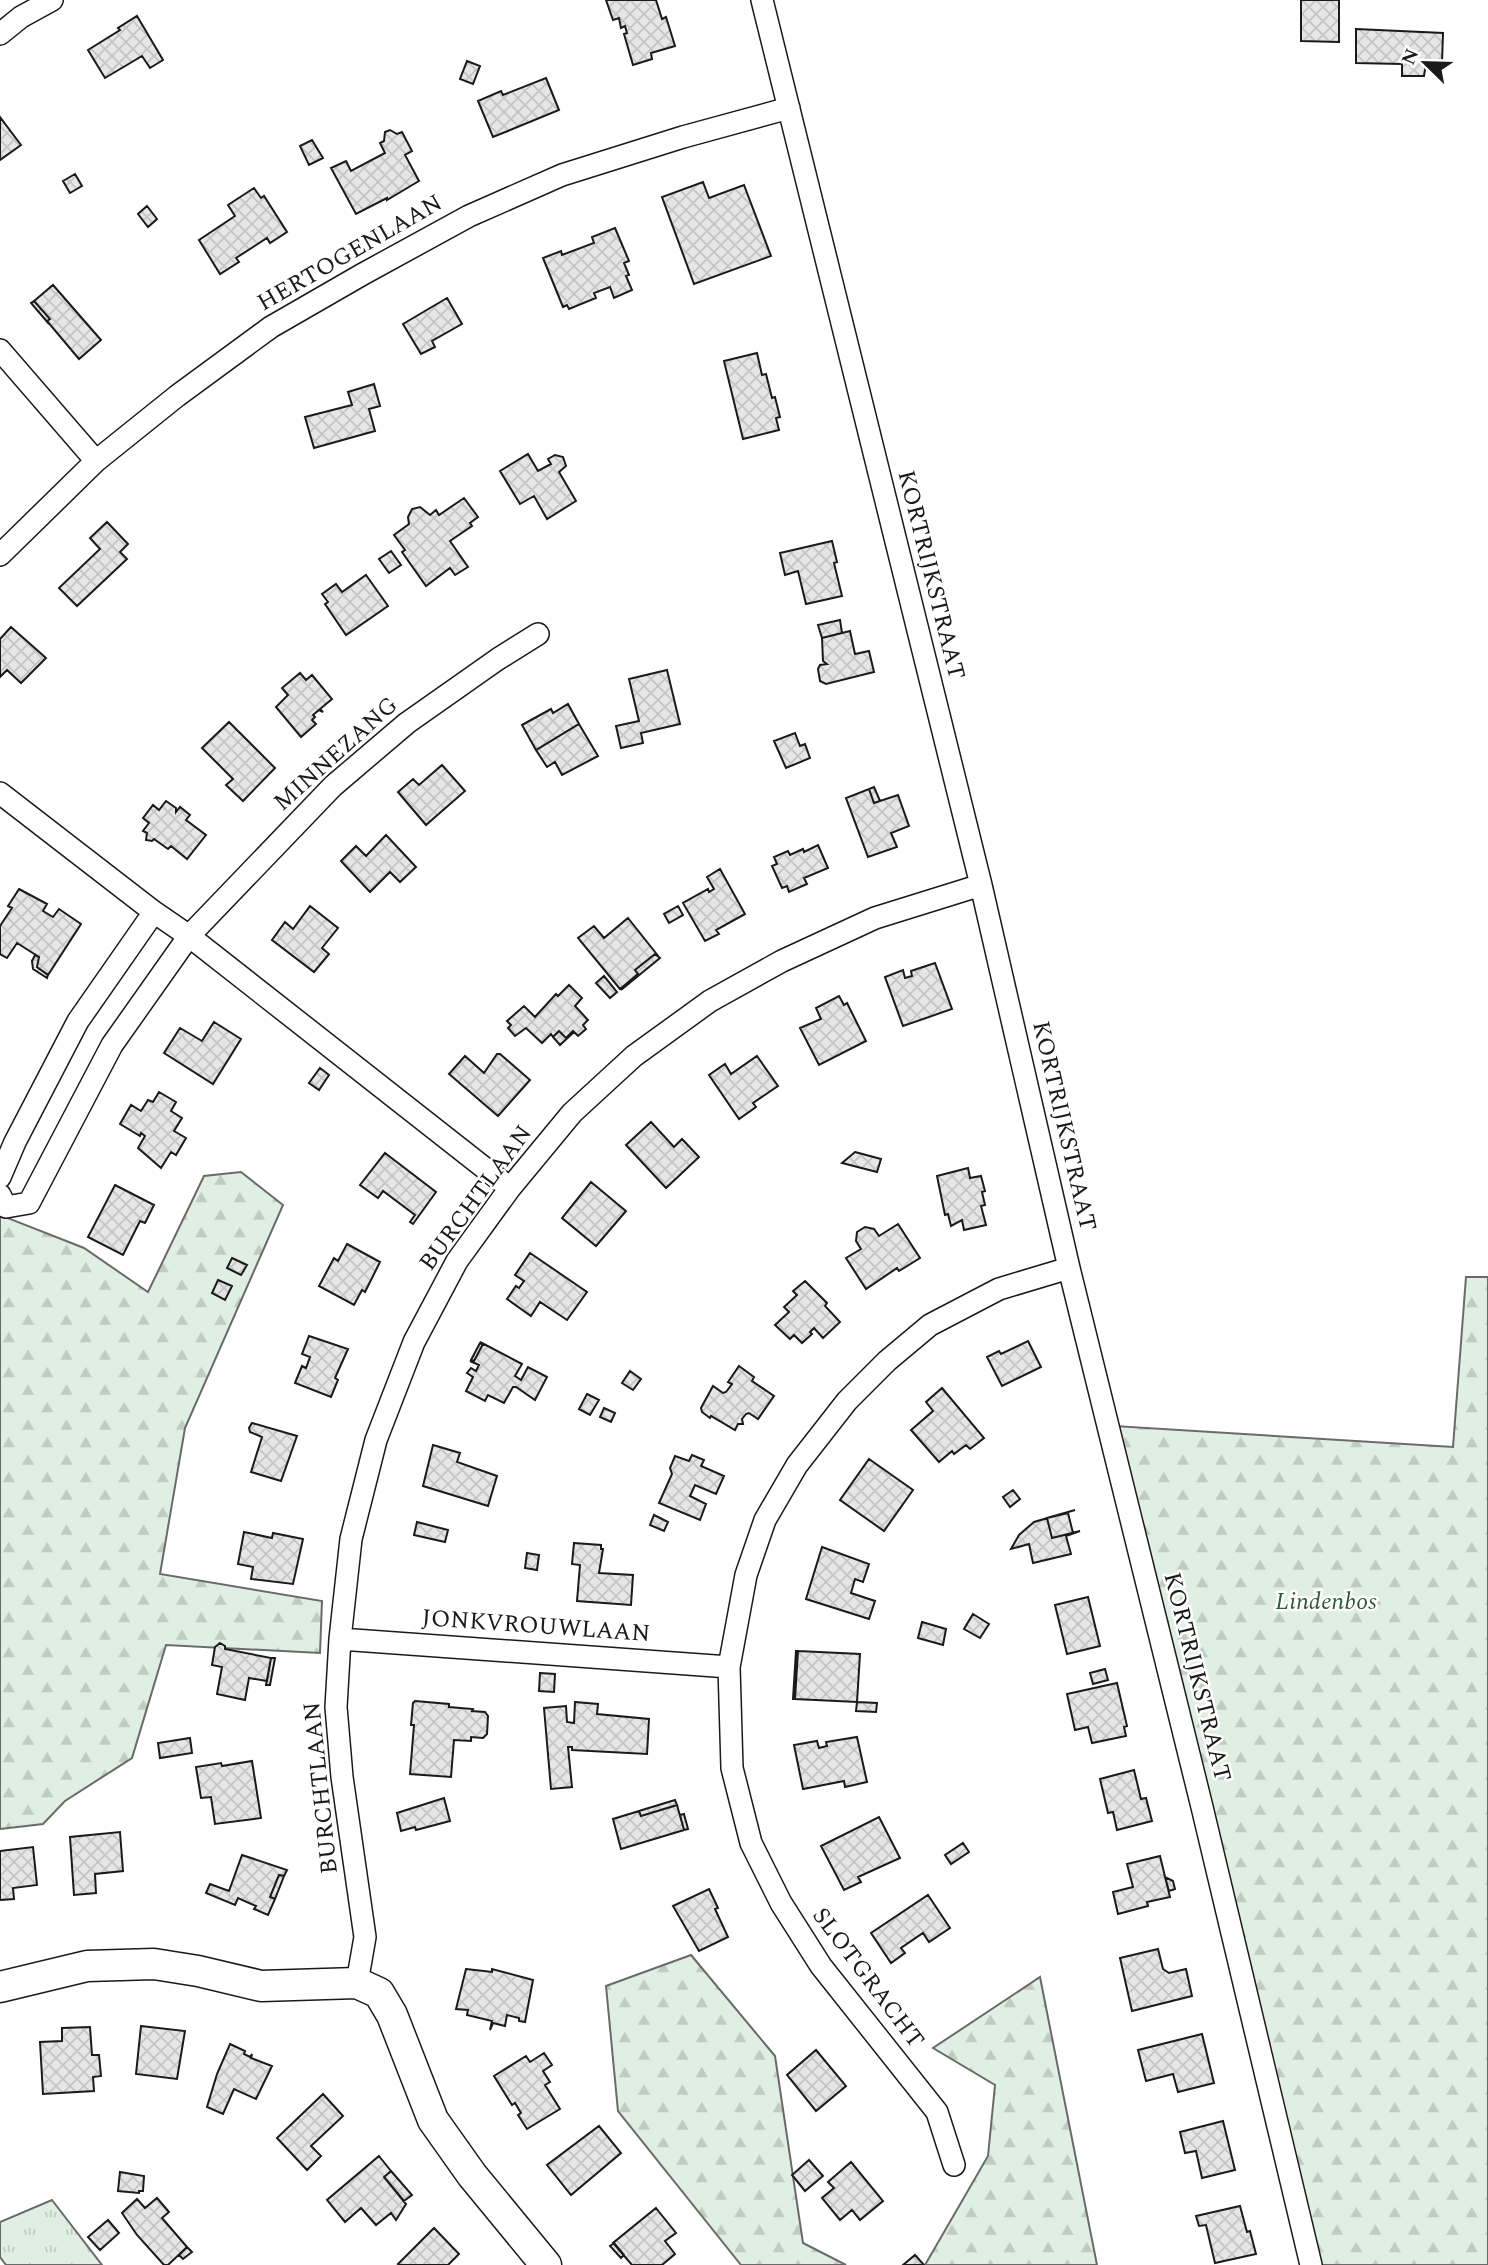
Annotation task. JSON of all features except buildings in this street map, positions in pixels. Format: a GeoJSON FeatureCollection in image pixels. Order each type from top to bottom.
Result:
{"type":"FeatureCollection","features":[{"type":"Feature","properties":{"kind":"street"},"geometry":{"type":"LineString","coordinates":[[0,34],[21,17],[52,0]]}},
{"type":"Feature","properties":{"kind":"street","name":"KORTRIJKSTRAAT"},"geometry":{"type":"LineString","coordinates":[[762,0],[981,885],[1069,1268],[1311,2265]]}},
{"type":"Feature","properties":{"kind":"street","name":"HERTOGENLAAN"},"geometry":{"type":"LineString","coordinates":[[0,555],[96,461],[177,396],[271,327],[469,216],[562,175],[683,137],[789,108]]}},
{"type":"Feature","properties":{"kind":"street"},"geometry":{"type":"LineString","coordinates":[[0,350],[96,461]]}},
{"type":"Feature","properties":{"kind":"street","name":"MINNEZANG"},"geometry":{"type":"LineString","coordinates":[[0,1195],[6,1207],[29,1203],[112,1045],[189,936],[263,857],[344,777],[407,723],[538,634]]}},
{"type":"Feature","properties":{"kind":"street"},"geometry":{"type":"LineString","coordinates":[[0,793],[189,936],[510,1188]]}},
{"type":"Feature","properties":{"kind":"street","name":"BURCHTLAAN"},"geometry":{"type":"LineString","coordinates":[[357,1983],[365,1937],[336,1707],[351,1539],[376,1440],[414,1342],[457,1261],[510,1188],[580,1105],[634,1056],[710,1001],[782,961],[875,918],[981,885]]}},
{"type":"Feature","properties":{"kind":"street"},"geometry":{"type":"LineString","coordinates":[[0,1177],[15,1142],[78,1021],[154,912]]}},
{"type":"Feature","properties":{"kind":"street","name":"SLOTGRACHT"},"geometry":{"type":"LineString","coordinates":[[954,2165],[937,2112],[821,1966],[781,1903],[751,1843],[732,1768],[729,1667],[746,1576],[765,1520],[797,1465],[847,1401],[887,1361],[930,1325],[999,1289],[1069,1268]]}},
{"type":"Feature","properties":{"kind":"street","name":"JONKVROUWLAAN"},"geometry":{"type":"LineString","coordinates":[[340,1639],[729,1667]]}},
{"type":"Feature","properties":{"kind":"street"},"geometry":{"type":"LineString","coordinates":[[0,1986],[87,1966],[153,1964],[198,1971],[261,1986],[357,1983],[379,1993],[392,2015],[433,2120],[472,2175],[546,2265]]}},
{"type":"Feature","properties":{"kind":"green space"},"geometry":{"type":"Polygon","coordinates":[[[241,1172],[283,1205],[185,1428],[160,1574],[322,1601],[320,1653],[166,1645],[132,1758],[65,1801],[43,1824],[0,1829],[0,1215],[84,1248],[148,1292],[204,1176],[241,1172]]]}},
{"type":"Feature","properties":{"kind":"green space","name":"Lindenbos"},"geometry":{"type":"Polygon","coordinates":[[[1466,1277],[1488,1277],[1488,2265],[1320,2265],[1115,1426],[1453,1447],[1466,1277]]]}},
{"type":"Feature","properties":{"kind":"green space"},"geometry":{"type":"Polygon","coordinates":[[[691,1955],[775,2056],[803,2243],[846,2265],[741,2265],[618,2111],[606,1986],[691,1955]]]}},
{"type":"Feature","properties":{"kind":"green space"},"geometry":{"type":"Polygon","coordinates":[[[1040,1977],[1097,2265],[925,2265],[988,2156],[995,2085],[933,2048],[1040,1977]]]}},
{"type":"Feature","properties":{"kind":"green space"},"geometry":{"type":"Polygon","coordinates":[[[52,2200],[102,2265],[6,2265],[0,2257],[0,2222],[52,2200]]]}}]}
